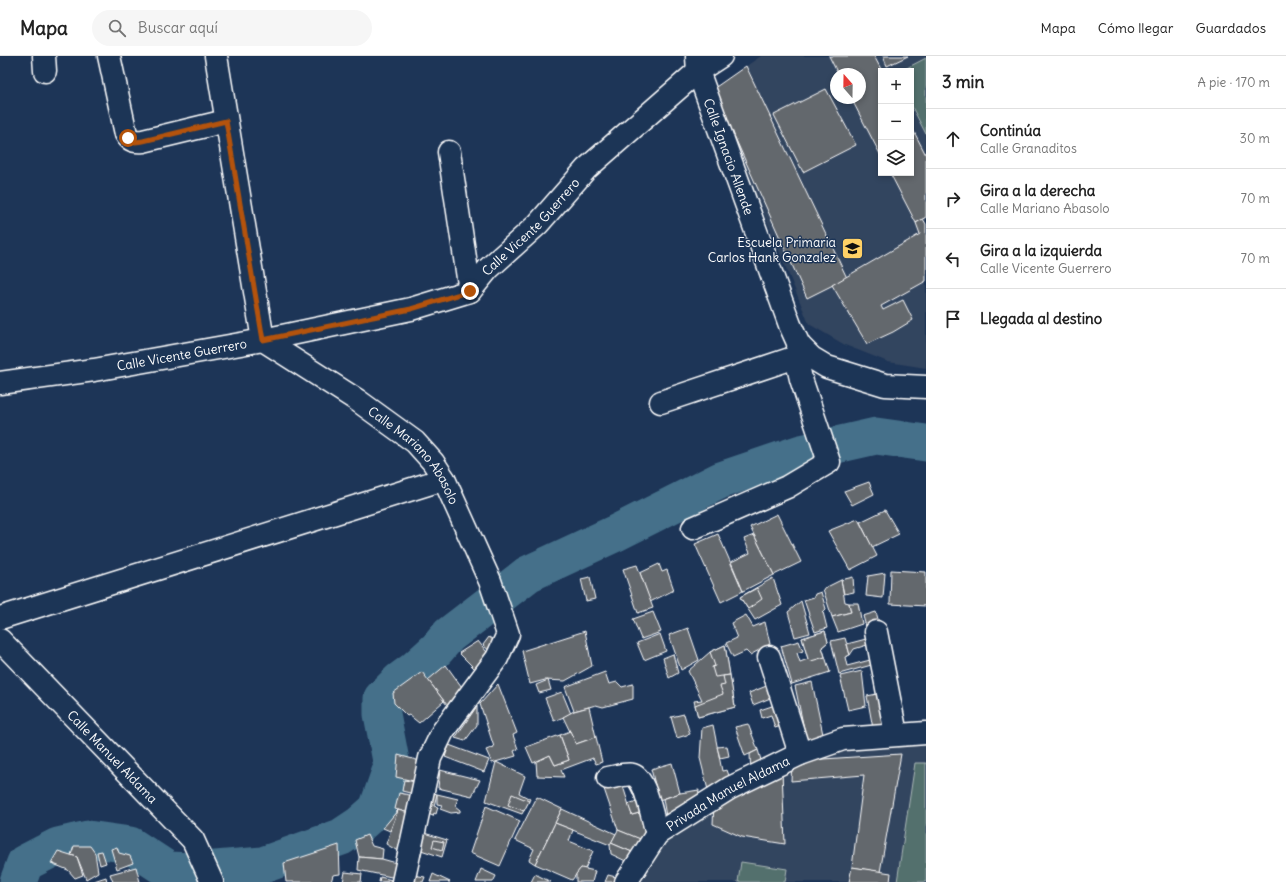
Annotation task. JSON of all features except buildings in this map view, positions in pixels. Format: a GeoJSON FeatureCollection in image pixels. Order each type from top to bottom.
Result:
{"type":"FeatureCollection","features":[{"type":"Feature","properties":{"kind":"street"},"geometry":{"type":"LineString","coordinates":[[109,56],[126,134],[128,138],[135,142],[226,121]]}},
{"type":"Feature","properties":{"kind":"street"},"geometry":{"type":"LineString","coordinates":[[216,56],[263,340]]}},
{"type":"Feature","properties":{"kind":"street","name":"Calle Vicente Guerrero"},"geometry":{"type":"LineString","coordinates":[[0,383],[94,370],[263,340],[411,309],[470,291],[488,269],[538,224],[586,169],[698,63],[721,56]]}},
{"type":"Feature","properties":{"kind":"street","name":"Calle Ignacio Allende"},"geometry":{"type":"LineString","coordinates":[[698,63],[787,317],[797,351]]}},
{"type":"Feature","properties":{"kind":"street"},"geometry":{"type":"LineString","coordinates":[[449,152],[470,291]]}},
{"type":"Feature","properties":{"kind":"street","name":"Calle Mariano Abasolo"},"geometry":{"type":"LineString","coordinates":[[263,340],[357,400],[415,442],[433,462],[444,479],[490,581],[508,634],[496,658],[443,730],[430,758],[403,882]]}},
{"type":"Feature","properties":{"kind":"street"},"geometry":{"type":"LineString","coordinates":[[693,528],[787,487],[829,462],[801,379],[797,351]]}},
{"type":"Feature","properties":{"kind":"street"},"geometry":{"type":"LineString","coordinates":[[661,402],[797,351],[827,366],[885,385],[926,387]]}},
{"type":"Feature","properties":{"kind":"street"},"geometry":{"type":"LineString","coordinates":[[0,618],[444,479]]}},
{"type":"Feature","properties":{"kind":"street"},"geometry":{"type":"LineString","coordinates":[[876,632],[896,734]]}},
{"type":"Feature","properties":{"kind":"street","name":"Calle Manuel Aldama"},"geometry":{"type":"LineString","coordinates":[[0,640],[193,840],[212,882]]}},
{"type":"Feature","properties":{"kind":"street","name":"Privada Manuel Aldama"},"geometry":{"type":"LineString","coordinates":[[769,657],[800,754]]}},
{"type":"Feature","properties":{"kind":"street","name":"Privada Manuel Aldama"},"geometry":{"type":"LineString","coordinates":[[626,882],[657,834],[730,788],[800,754],[843,739],[926,733]]}},
{"type":"Feature","properties":{"kind":"street","name":"Privada Manuel Aldama"},"geometry":{"type":"LineString","coordinates":[[608,778],[631,774],[637,777],[646,793],[657,834]]}},
{"type":"Feature","properties":{"kind":"shaded area","name":"Escuela Primaria Carlos Hank Gonzalez"},"geometry":{"type":"Polygon","coordinates":[[[761,56],[926,56],[926,368],[888,362],[845,345],[809,324],[713,89],[761,56]]]}},
{"type":"Feature","properties":{"kind":"shaded area"},"geometry":{"type":"Polygon","coordinates":[[[855,738],[926,739],[926,882],[634,882],[657,834],[855,738]]]}},
{"type":"Feature","properties":{"kind":"green space"},"geometry":{"type":"Polygon","coordinates":[[[926,58],[926,134],[914,111],[914,68],[907,68],[926,58]]]}},
{"type":"Feature","properties":{"kind":"green space"},"geometry":{"type":"Polygon","coordinates":[[[915,763],[926,763],[926,882],[897,882],[915,763]]]}},
{"type":"Feature","properties":{"kind":"green space"},"geometry":{"type":"Polygon","coordinates":[[[741,862],[787,869],[785,882],[738,882],[741,862]]]}},
{"type":"Feature","properties":{"kind":"waterway"},"geometry":{"type":"LineString","coordinates":[[18,882],[25,863],[58,846],[88,839],[130,845],[168,870],[192,871],[263,865],[341,837],[359,825],[377,809],[392,766],[382,714],[382,698],[399,681],[414,670],[437,649],[449,635],[528,574],[616,533],[721,480],[801,453],[876,436],[926,443]]}},
{"type":"Feature","properties":{"kind":"place","name":"Escuela Primaria Carlos Hank Gonzalez"},"geometry":{"type":"Point","coordinates":[852,249]}},
{"type":"Feature","properties":{"kind":"route"},"geometry":{"type":"LineString","coordinates":[[128,138],[135,142],[143,141],[226,121],[263,340],[411,309],[470,291]]}}]}
